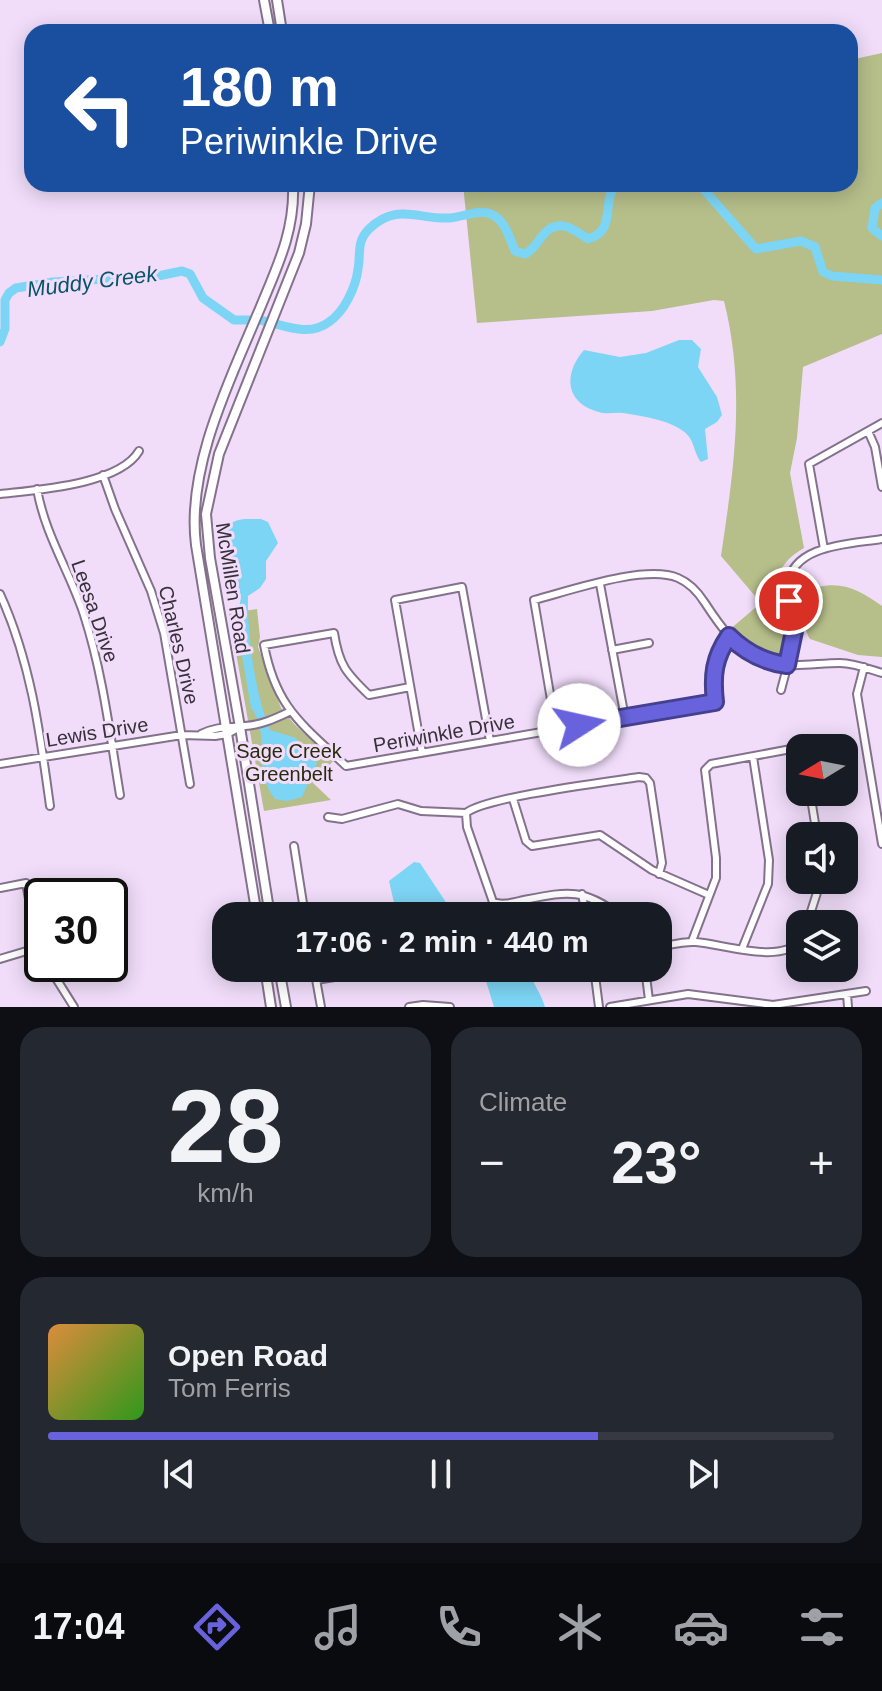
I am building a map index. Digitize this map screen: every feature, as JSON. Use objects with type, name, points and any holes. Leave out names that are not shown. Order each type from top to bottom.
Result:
[{"type":"main road","points":[[264,0],[268,24]]},
{"type":"main road","points":[[277,0],[281,24]]},
{"type":"main road","name":"McMillen Road","points":[[255,902],[196,545],[193,508],[203,462],[222,404],[286,246],[293,215],[293,192]]},
{"type":"main road","name":"McMillen Road","points":[[268,902],[206,528],[207,500],[219,454],[299,253],[309,192]]},
{"type":"main road","points":[[267,982],[271,1007]]},
{"type":"main road","points":[[282,982],[286,1007]]},
{"type":"street","points":[[824,549],[809,464],[882,423]]},
{"type":"street","points":[[868,431],[875,447],[882,487]]},
{"type":"street","points":[[0,494],[71,485],[129,463],[139,451]]},
{"type":"street","name":"Charles Drive","points":[[103,475],[156,605],[170,662],[190,784]]},
{"type":"street","name":"Leesa Drive","points":[[37,489],[41,512],[70,579],[95,652],[120,795]]},
{"type":"street","points":[[781,690],[794,631],[788,586],[791,573],[801,560],[824,549],[882,539]]},
{"type":"street","points":[[556,729],[534,600],[642,574],[679,578],[694,588],[729,636],[761,659],[801,666],[840,663],[882,673]]},
{"type":"street","points":[[600,584],[625,718]]},
{"type":"street","points":[[422,753],[395,600],[462,587],[490,741]]},
{"type":"street","points":[[0,594],[24,655],[50,806]]},
{"type":"street","points":[[289,712],[269,673],[264,645],[334,633],[338,659],[348,675],[369,695],[410,687]]},
{"type":"street","name":"Periwinkle Drive","points":[[289,712],[346,766],[625,718],[715,702],[714,665],[718,652],[729,636]]},
{"type":"street","points":[[612,650],[649,643]]},
{"type":"street","points":[[864,667],[857,694],[882,844]]},
{"type":"street","name":"Lewis Drive","points":[[0,764],[200,734],[213,728],[227,730],[270,721],[289,712]]},
{"type":"street","points":[[692,941],[716,878],[705,770],[711,764],[786,750]]},
{"type":"street","points":[[742,949],[768,884],[769,860],[753,757]]},
{"type":"street","points":[[328,817],[342,819],[398,804],[421,811],[466,813],[474,807],[513,799],[646,778],[650,783],[662,863],[659,874]]},
{"type":"street","points":[[513,799],[526,841],[532,846],[600,835],[659,874],[709,895]]},
{"type":"street","points":[[466,813],[467,827],[493,902],[499,904],[582,894],[602,902]]},
{"type":"street","points":[[294,846],[303,902]]},
{"type":"street","points":[[0,888],[24,883]]},
{"type":"street","points":[[582,894],[583,902]]},
{"type":"street","points":[[672,945],[692,941],[773,953],[786,950]]},
{"type":"street","points":[[0,959],[24,953]]},
{"type":"street","points":[[58,982],[74,1007]]},
{"type":"street","points":[[316,982],[321,1007]]},
{"type":"street","points":[[596,982],[599,1007]]},
{"type":"street","points":[[647,982],[649,1000]]},
{"type":"street","points":[[610,1007],[688,994],[773,1005],[866,991]]},
{"type":"street","points":[[847,994],[848,1007]]},
{"type":"street","points":[[409,1007],[450,1007]]},
{"type":"green space","points":[[882,53],[882,334],[803,367],[797,438],[790,473],[804,548],[783,566],[777,580],[773,608],[787,615],[788,636],[783,659],[743,644],[729,630],[761,603],[721,556],[736,428],[735,366],[724,301],[652,311],[477,323],[464,192],[858,192],[858,58]]},
{"type":"green space","points":[[803,576],[818,587],[836,585],[852,589],[882,606],[882,657],[858,655],[810,639],[802,607]]},
{"type":"green space","name":"Sage Creek Greenbelt","points":[[257,609],[258,647],[281,708],[334,760],[313,783],[331,800],[264,811],[229,613]]},
{"type":"water","points":[[679,340],[692,340],[701,349],[698,367],[717,397],[722,415],[705,429],[708,459],[701,462],[690,438],[677,427],[646,417],[602,413],[588,408],[579,402],[571,387],[573,369],[584,350],[620,357],[646,353]]},
{"type":"water","points":[[245,519],[268,522],[278,543],[266,561],[266,579],[260,588],[248,596],[253,664],[260,699],[270,730],[296,738],[317,763],[302,797],[287,801],[275,799],[264,775],[260,729],[251,708],[236,620],[241,598],[229,583],[226,533],[233,522]]},
{"type":"water","points":[[414,862],[420,863],[446,902],[394,902],[389,881]]},
{"type":"water","points":[[486,982],[534,982],[545,1007],[494,1007]]},
{"type":"waterway","name":"Muddy Creek","points":[[259,320],[304,329],[321,327],[329,322],[340,312],[352,291],[365,234],[389,216],[408,214],[450,218],[488,213],[501,221],[515,251],[525,254],[554,227],[566,226],[588,239],[597,235],[606,223],[612,192]]},
{"type":"waterway","name":"Muddy Creek","points":[[706,192],[756,249],[801,241],[815,247],[823,272],[832,276],[882,280]]},
{"type":"waterway","name":"Muddy Creek","points":[[882,203],[875,208],[872,228],[882,236]]},
{"type":"waterway","name":"Muddy Creek","points":[[0,342],[5,329],[5,300],[9,293],[16,288],[53,282],[158,276],[182,271],[190,274],[203,298],[234,320],[252,320]]},
{"type":"route","points":[[579,725],[715,702],[714,665],[718,652],[729,636],[761,659],[787,665],[794,631],[789,601]]}]
